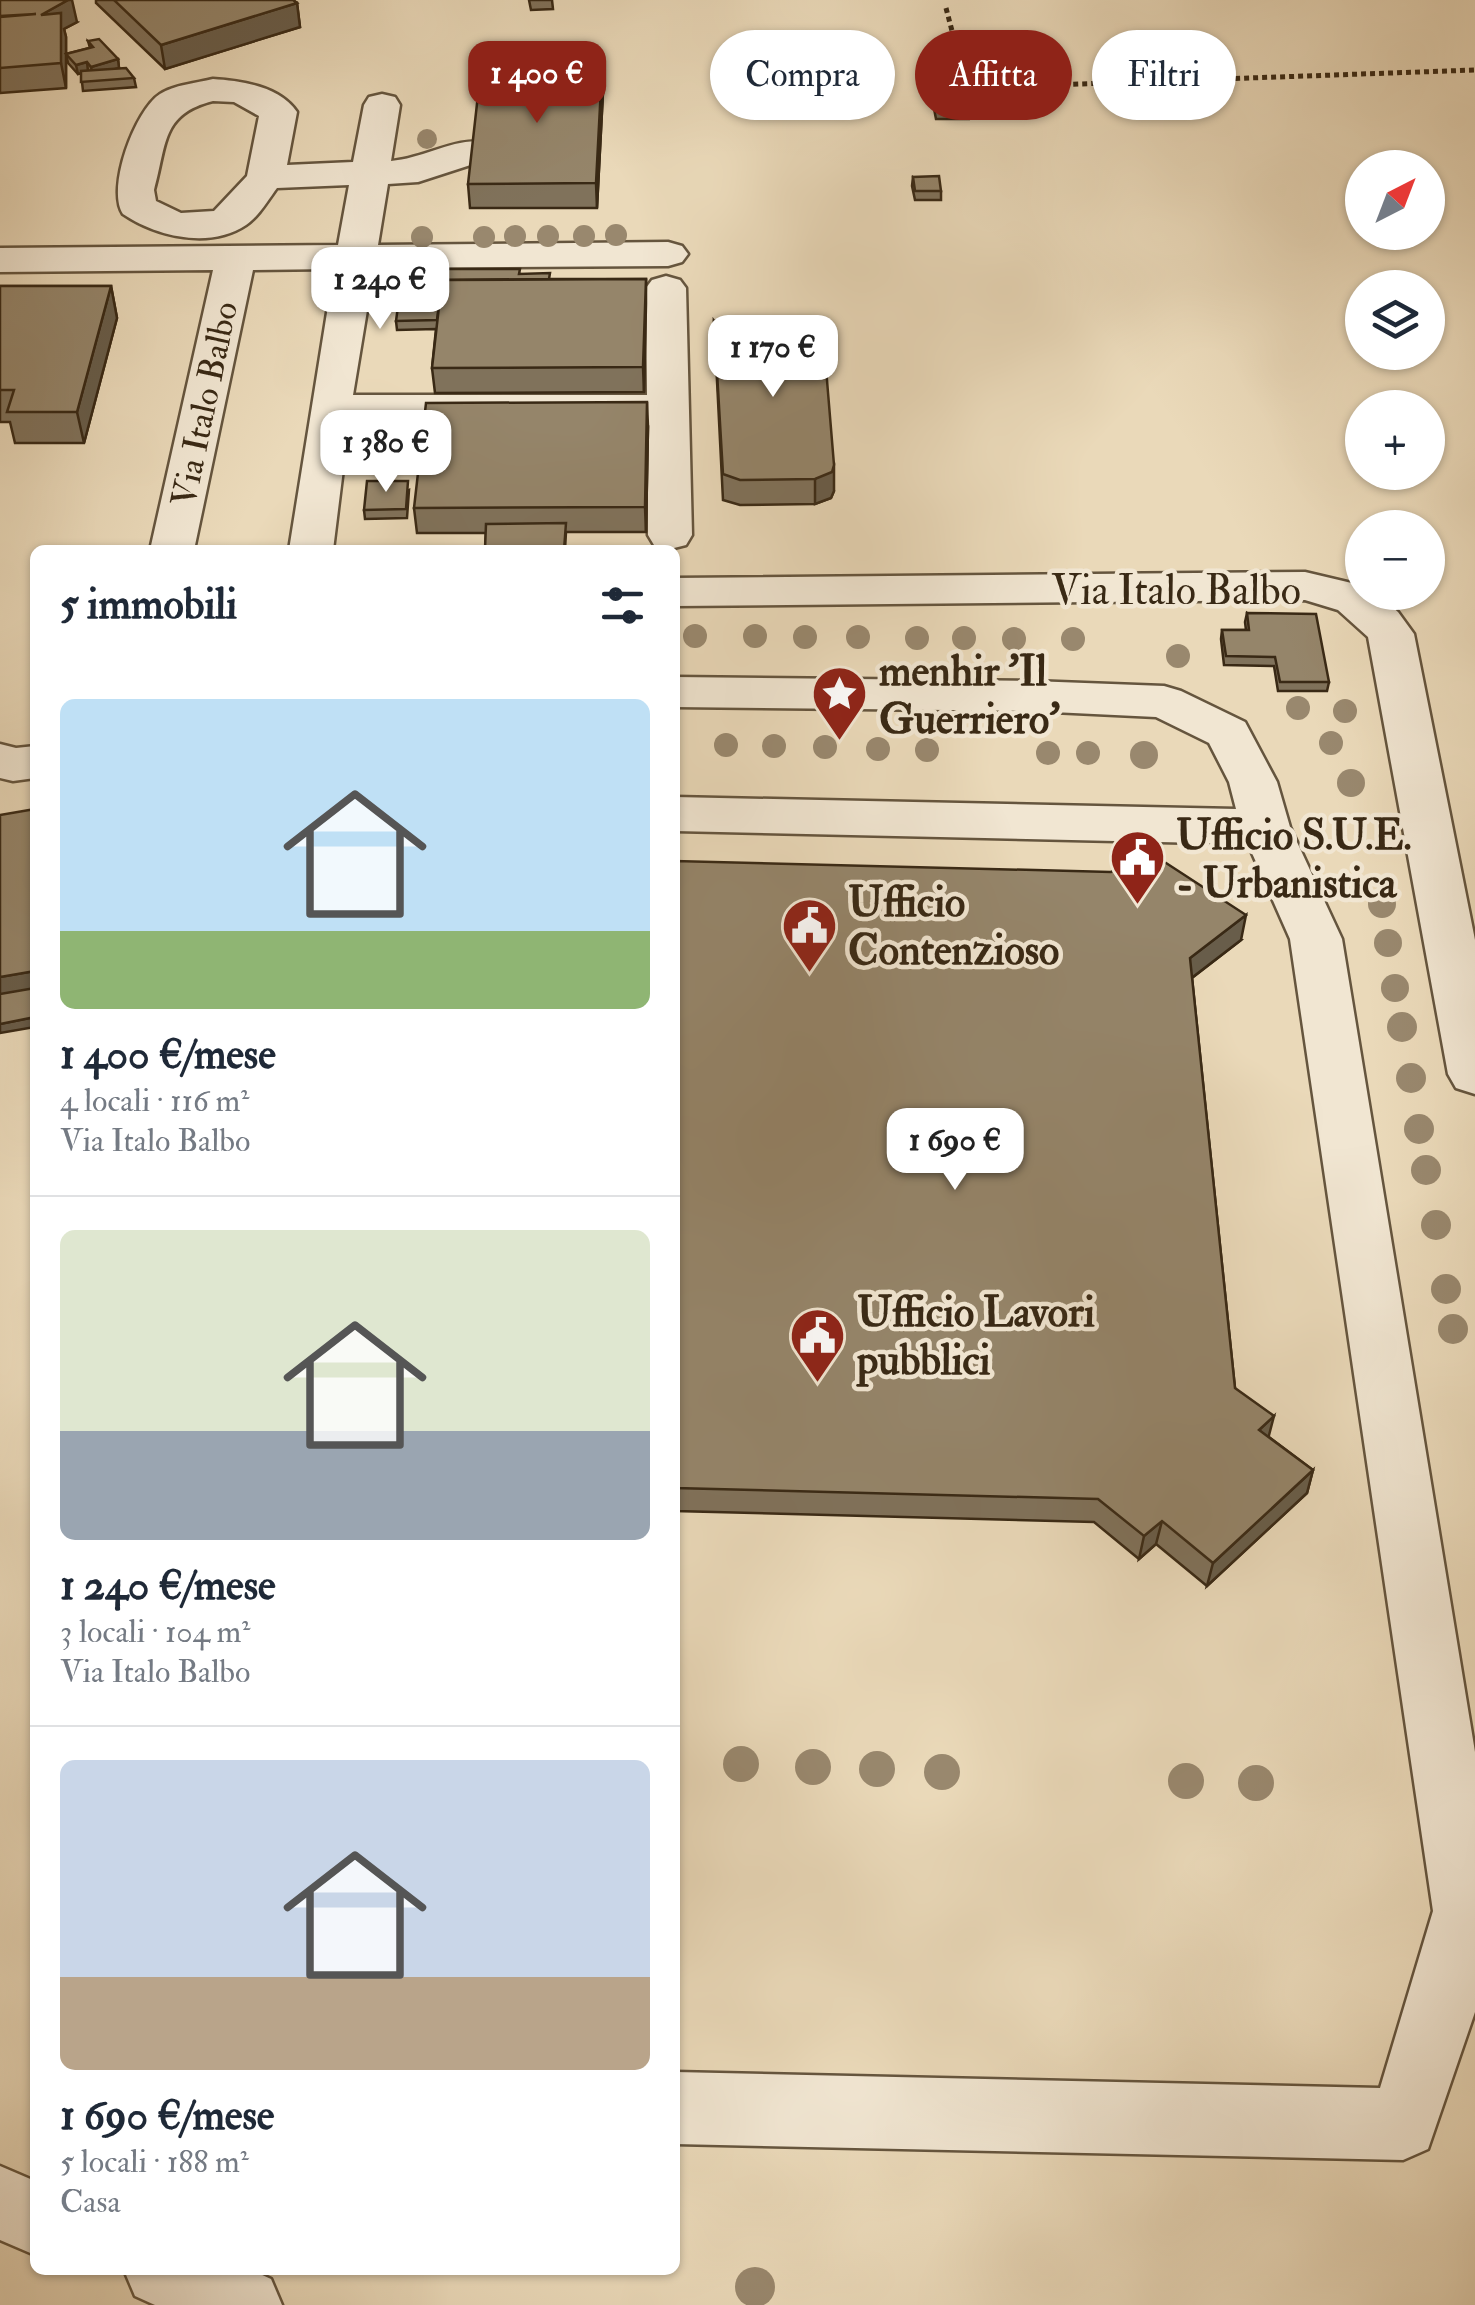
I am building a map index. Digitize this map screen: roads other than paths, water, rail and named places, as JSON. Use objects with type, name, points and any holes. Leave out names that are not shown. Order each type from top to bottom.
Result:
[{"type":"street","points":[[312,545],[330,408],[382,105]]},
{"type":"street","points":[[266,177],[418,171],[476,151]]},
{"type":"street","name":"Via Italo Balbo","points":[[0,260],[357,258],[667,271],[668,408]]},
{"type":"street","name":"Via Italo Balbo","points":[[173,545],[235,259]]},
{"type":"street","points":[[330,408],[668,408],[670,535]]},
{"type":"street","name":"Via Italo Balbo","points":[[680,592],[1305,586],[1348,594],[1374,611],[1392,634],[1475,1074]]},
{"type":"street","points":[[680,692],[1032,696],[1164,702],[1228,732],[1253,782],[1265,827],[1316,940],[1471,1911],[1454,2038],[1403,2124],[680,2108]]},
{"type":"street","points":[[680,814],[1265,827]]},
{"type":"street","points":[[0,2203],[30,2216]]},
{"type":"street","points":[[173,2275],[245,2305]]},
{"type":"place","name":"menhir 'Il Guerriero'","points":[[840,743]]},
{"type":"place","name":"Ufficio S.U.E. - Urbanistica","points":[[1137,907]]},
{"type":"place","name":"Ufficio Contenzioso","points":[[809,974]]},
{"type":"place","name":"Ufficio Lavori pubblici","points":[[818,1384]]}]
